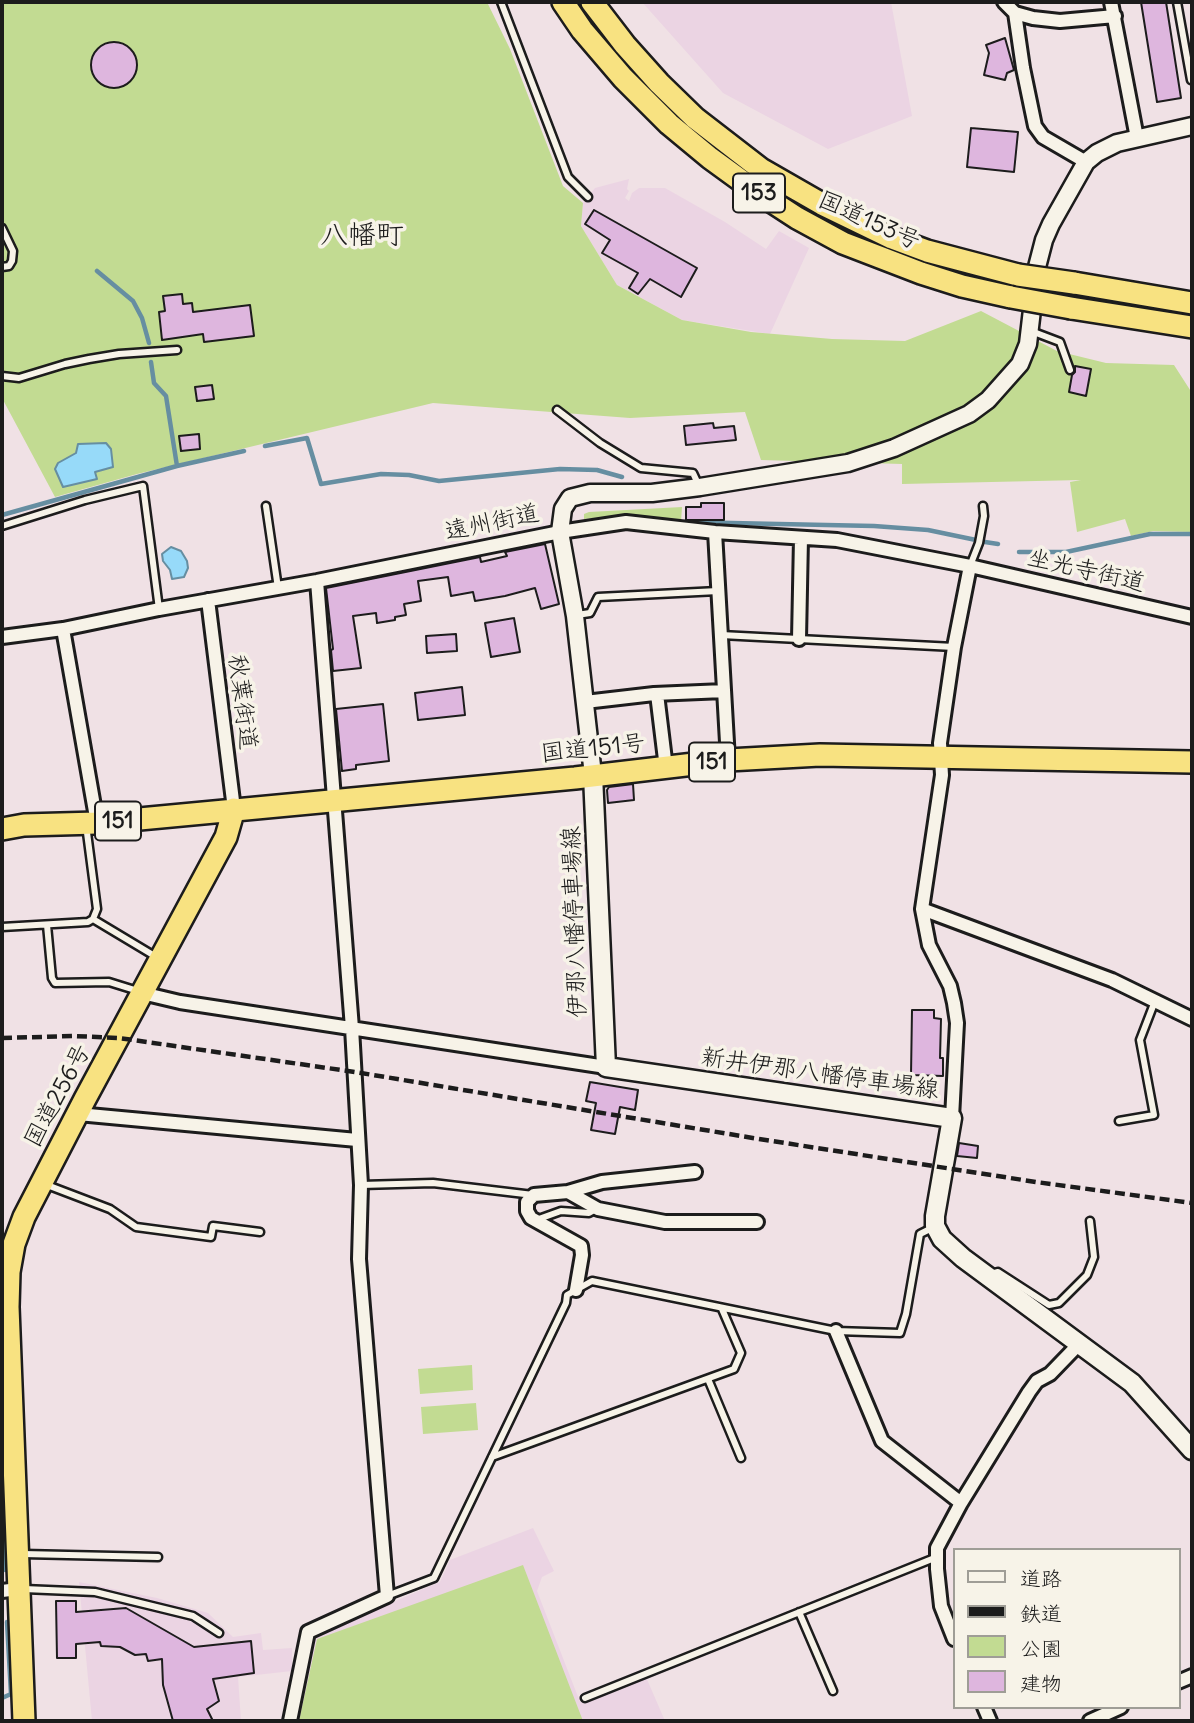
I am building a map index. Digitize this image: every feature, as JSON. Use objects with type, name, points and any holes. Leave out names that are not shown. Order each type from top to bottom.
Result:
[{"type":"highway","name":"国道153号","points":[[564,2],[582,30],[623,78],[669,124],[754,190],[843,243],[962,286],[1011,297],[1192,327]]},
{"type":"highway","name":"国道153号","points":[[592,2],[625,45],[686,109],[727,144],[770,174],[822,204],[892,238],[927,251],[1018,275],[1192,303]]},
{"type":"highway","name":"国道151号","points":[[2,829],[334,800],[728,760],[820,755],[1192,762]]},
{"type":"highway","name":"国道256号","points":[[24,1721],[10,1590],[17,1554],[8,1489],[8,1307],[9,1272],[14,1244],[41,1183],[226,837],[234,809]]},
{"type":"main road","name":"伊那八幡停車場線","points":[[593,775],[606,1067]]},
{"type":"main road","name":"新井伊那八幡停車場線","points":[[606,1067],[952,1118],[935,1226]]},
{"type":"main road","points":[[935,1226],[942,1239],[986,1275],[1132,1383],[1192,1450]]},
{"type":"street","points":[[1004,2],[1015,13],[1033,18],[1060,21],[1115,16]]},
{"type":"street","points":[[1111,2],[1136,130]]},
{"type":"street","points":[[1015,13],[1035,126],[1043,137],[1086,162]]},
{"type":"street","points":[[593,775],[575,616],[560,532],[563,509],[570,498],[580,494],[652,493],[700,487],[848,463],[894,448],[959,419],[988,400],[1020,364],[1030,331],[1037,267],[1044,240],[1086,162],[1136,130],[1192,126]]},
{"type":"street","name":"遠州街道","points":[[2,637],[63,629],[159,609],[317,582],[560,532],[626,522],[715,532],[837,540],[970,566]]},
{"type":"street","points":[[715,532],[728,760]]},
{"type":"street","points":[[799,639],[801,538]]},
{"type":"street","points":[[952,1118],[957,1023],[950,986],[929,944],[922,909],[942,775],[940,757],[954,647],[970,566]]},
{"type":"street","name":"坐光寺街道","points":[[970,566],[1192,617]]},
{"type":"street","points":[[290,1721],[308,1632],[387,1596],[359,1259],[361,1185],[352,1028],[317,582]]},
{"type":"street","name":"秋葉街道","points":[[208,600],[234,809]]},
{"type":"street","points":[[63,629],[91,823]]},
{"type":"street","points":[[585,702],[657,694],[724,691]]},
{"type":"street","points":[[657,694],[666,768]]},
{"type":"street","points":[[922,909],[1112,980],[1192,1019]]},
{"type":"street","points":[[142,993],[180,1002],[606,1067]]},
{"type":"street","points":[[78,1114],[357,1140]]},
{"type":"street","points":[[576,1290],[581,1246],[534,1221],[527,1211],[527,1202],[534,1195],[568,1192],[602,1182],[695,1172]]},
{"type":"street","points":[[568,1192],[597,1209],[665,1222],[757,1222]]},
{"type":"street","points":[[836,1331],[881,1441],[961,1503]]},
{"type":"street","points":[[953,1636],[941,1606],[937,1548],[961,1503],[1029,1392],[1037,1381],[1050,1374],[1079,1345]]},
{"type":"street","points":[[1094,1715],[1114,1709]]},
{"type":"lane","points":[[501,2],[568,177],[588,197]]},
{"type":"lane","points":[[1177,2],[1191,80]]},
{"type":"lane","points":[[2,229],[13,251],[9,266],[2,267]]},
{"type":"lane","points":[[1030,331],[1060,342],[1070,370]]},
{"type":"lane","points":[[2,376],[19,379],[89,359],[177,350]]},
{"type":"lane","points":[[557,410],[600,443],[635,465],[658,471],[693,473],[700,487]]},
{"type":"lane","points":[[2,526],[85,500],[143,486],[159,609]]},
{"type":"lane","points":[[265,506],[278,588]]},
{"type":"lane","points":[[970,566],[979,544],[983,506]]},
{"type":"lane","points":[[575,616],[590,613],[598,597],[718,591]]},
{"type":"lane","points":[[721,635],[954,647]]},
{"type":"lane","points":[[2,927],[88,922],[93,919],[97,909],[91,823]]},
{"type":"lane","points":[[93,919],[161,960]]},
{"type":"lane","points":[[47,925],[52,978],[55,983],[109,982],[142,993]]},
{"type":"lane","points":[[1119,1121],[1154,1115],[1140,1040],[1155,1001]]},
{"type":"lane","points":[[41,1183],[110,1209],[136,1227],[211,1237],[213,1226],[260,1232]]},
{"type":"lane","points":[[361,1185],[433,1184],[534,1195]]},
{"type":"lane","points":[[534,1221],[561,1211],[589,1213],[597,1209]]},
{"type":"lane","points":[[986,1275],[998,1272],[1049,1305],[1059,1303],[1087,1275],[1094,1257],[1090,1221]]},
{"type":"lane","points":[[387,1596],[434,1578],[566,1303],[567,1295],[592,1281],[836,1331],[900,1333],[906,1314],[920,1234],[935,1226]]},
{"type":"lane","points":[[491,1457],[734,1369],[741,1353],[722,1309]]},
{"type":"lane","points":[[708,1379],[741,1458]]},
{"type":"lane","points":[[17,1554],[158,1557]]},
{"type":"lane","points":[[585,1698],[937,1557]]},
{"type":"lane","points":[[10,1590],[95,1592],[193,1616],[219,1633]]},
{"type":"lane","points":[[799,1612],[833,1690]]},
{"type":"shaded area","points":[[642,2],[891,2],[912,116],[828,149],[723,93]]},
{"type":"shaded area","points":[[629,179],[629,191],[625,198],[629,201],[632,193],[639,188],[665,188],[766,249],[779,231],[809,248],[770,334],[682,320],[617,285],[581,226],[583,203],[595,188]]},
{"type":"shaded area","points":[[533,1528],[554,1571],[542,1577],[537,1591],[580,1702],[646,1677],[665,1721],[295,1721],[313,1636],[440,1582],[450,1560]]},
{"type":"shaded area","points":[[79,1582],[157,1598],[208,1613],[233,1637],[261,1633],[263,1650],[292,1648],[292,1671],[238,1677],[241,1721],[92,1721]]},
{"type":"green space","points":[[2,2],[487,2],[510,49],[563,186],[583,203],[581,226],[617,285],[682,320],[751,332],[832,339],[905,341],[981,311],[1057,351],[1106,363],[1174,365],[1192,393],[1192,532],[1153,531],[1131,536],[1125,519],[1077,532],[1070,482],[1081,480],[902,484],[902,464],[761,460],[745,412],[630,418],[433,403],[137,474],[55,497],[2,398]]},
{"type":"green space","points":[[682,507],[681,522],[628,515],[584,519],[584,514],[589,512]]},
{"type":"green space","points":[[472,1365],[473,1390],[420,1394],[418,1369]]},
{"type":"green space","points":[[476,1403],[478,1430],[423,1434],[421,1407]]},
{"type":"green space","points":[[523,1565],[583,1721],[299,1721],[317,1639]]},
{"type":"water","points":[[106,443],[111,449],[113,467],[95,472],[97,479],[63,487],[55,469],[58,463],[76,453],[78,444]]},
{"type":"water","points":[[171,547],[181,551],[187,561],[188,568],[184,577],[172,579],[170,570],[163,561],[162,554]]},
{"type":"building","points":[[1141,2],[1166,2],[1181,98],[1157,102]]},
{"type":"building","points":[[1005,38],[1014,70],[1007,73],[1005,80],[984,75],[989,53],[986,45]]},
{"type":"building","points":[[114,42],[130,49],[137,65],[130,81],[114,88],[98,81],[91,65],[98,49]]},
{"type":"building","points":[[971,128],[1018,132],[1014,172],[967,167]]},
{"type":"building","points":[[594,210],[697,268],[681,297],[650,279],[638,294],[629,288],[638,273],[602,253],[610,240],[585,224]]},
{"type":"building","points":[[182,294],[183,304],[192,303],[193,312],[250,305],[254,336],[204,342],[203,334],[162,340],[159,312],[165,311],[163,296]]},
{"type":"building","points":[[1075,366],[1091,369],[1086,396],[1069,392]]},
{"type":"building","points":[[212,385],[214,399],[197,401],[195,387]]},
{"type":"building","points":[[713,423],[714,428],[734,426],[736,440],[686,445],[684,426]]},
{"type":"building","points":[[199,434],[200,449],[181,451],[179,436]]},
{"type":"building","points":[[701,503],[724,503],[724,520],[686,520],[686,507],[701,507]]},
{"type":"building","points":[[545,544],[559,604],[541,609],[535,588],[475,601],[473,592],[451,596],[448,577],[418,581],[421,601],[404,604],[406,615],[377,623],[376,613],[353,616],[361,668],[333,671],[326,588],[480,557],[481,562],[507,556],[505,552]]},
{"type":"building","points":[[514,618],[520,652],[491,657],[485,623]]},
{"type":"building","points":[[456,634],[457,651],[427,653],[426,636]]},
{"type":"building","points":[[462,687],[465,715],[418,720],[415,693]]},
{"type":"building","points":[[383,704],[389,761],[356,765],[356,769],[342,771],[336,709]]},
{"type":"building","points":[[633,784],[634,800],[608,803],[609,787]]},
{"type":"building","points":[[912,1010],[934,1010],[934,1018],[941,1019],[940,1058],[943,1058],[943,1076],[911,1075]]},
{"type":"building","points":[[590,1082],[638,1090],[635,1110],[620,1107],[615,1134],[591,1130],[596,1103],[586,1101]]},
{"type":"building","points":[[959,1143],[978,1146],[977,1158],[957,1156]]},
{"type":"building","points":[[56,1601],[76,1601],[76,1612],[126,1608],[194,1647],[251,1641],[254,1673],[213,1679],[219,1701],[207,1709],[213,1721],[173,1721],[163,1685],[162,1659],[148,1661],[146,1654],[135,1655],[120,1647],[101,1646],[100,1642],[76,1644],[76,1658],[57,1658]]},
{"type":"waterway","points":[[97,271],[133,301],[142,318],[149,343]]},
{"type":"waterway","points":[[151,362],[154,383],[166,396],[177,466]]},
{"type":"waterway","points":[[265,446],[307,438],[321,484],[381,474],[409,475],[439,481],[560,469],[597,470],[622,477]]},
{"type":"waterway","points":[[2,515],[177,466],[244,451]]},
{"type":"waterway","points":[[684,522],[874,526],[928,530],[976,540]]},
{"type":"waterway","points":[[1019,552],[1066,552],[1150,534],[1192,534]]},
{"type":"waterway","points":[[985,542],[998,544]]},
{"type":"waterway","points":[[2,1497],[5,1570]]},
{"type":"waterway","points":[[2,1698],[11,1694],[7,1622]]},
{"type":"railway","points":[[2,1038],[119,1038],[355,1072],[1036,1182],[1192,1203]]},
{"type":"district","name":"八幡町","points":[[362,236]]}]
